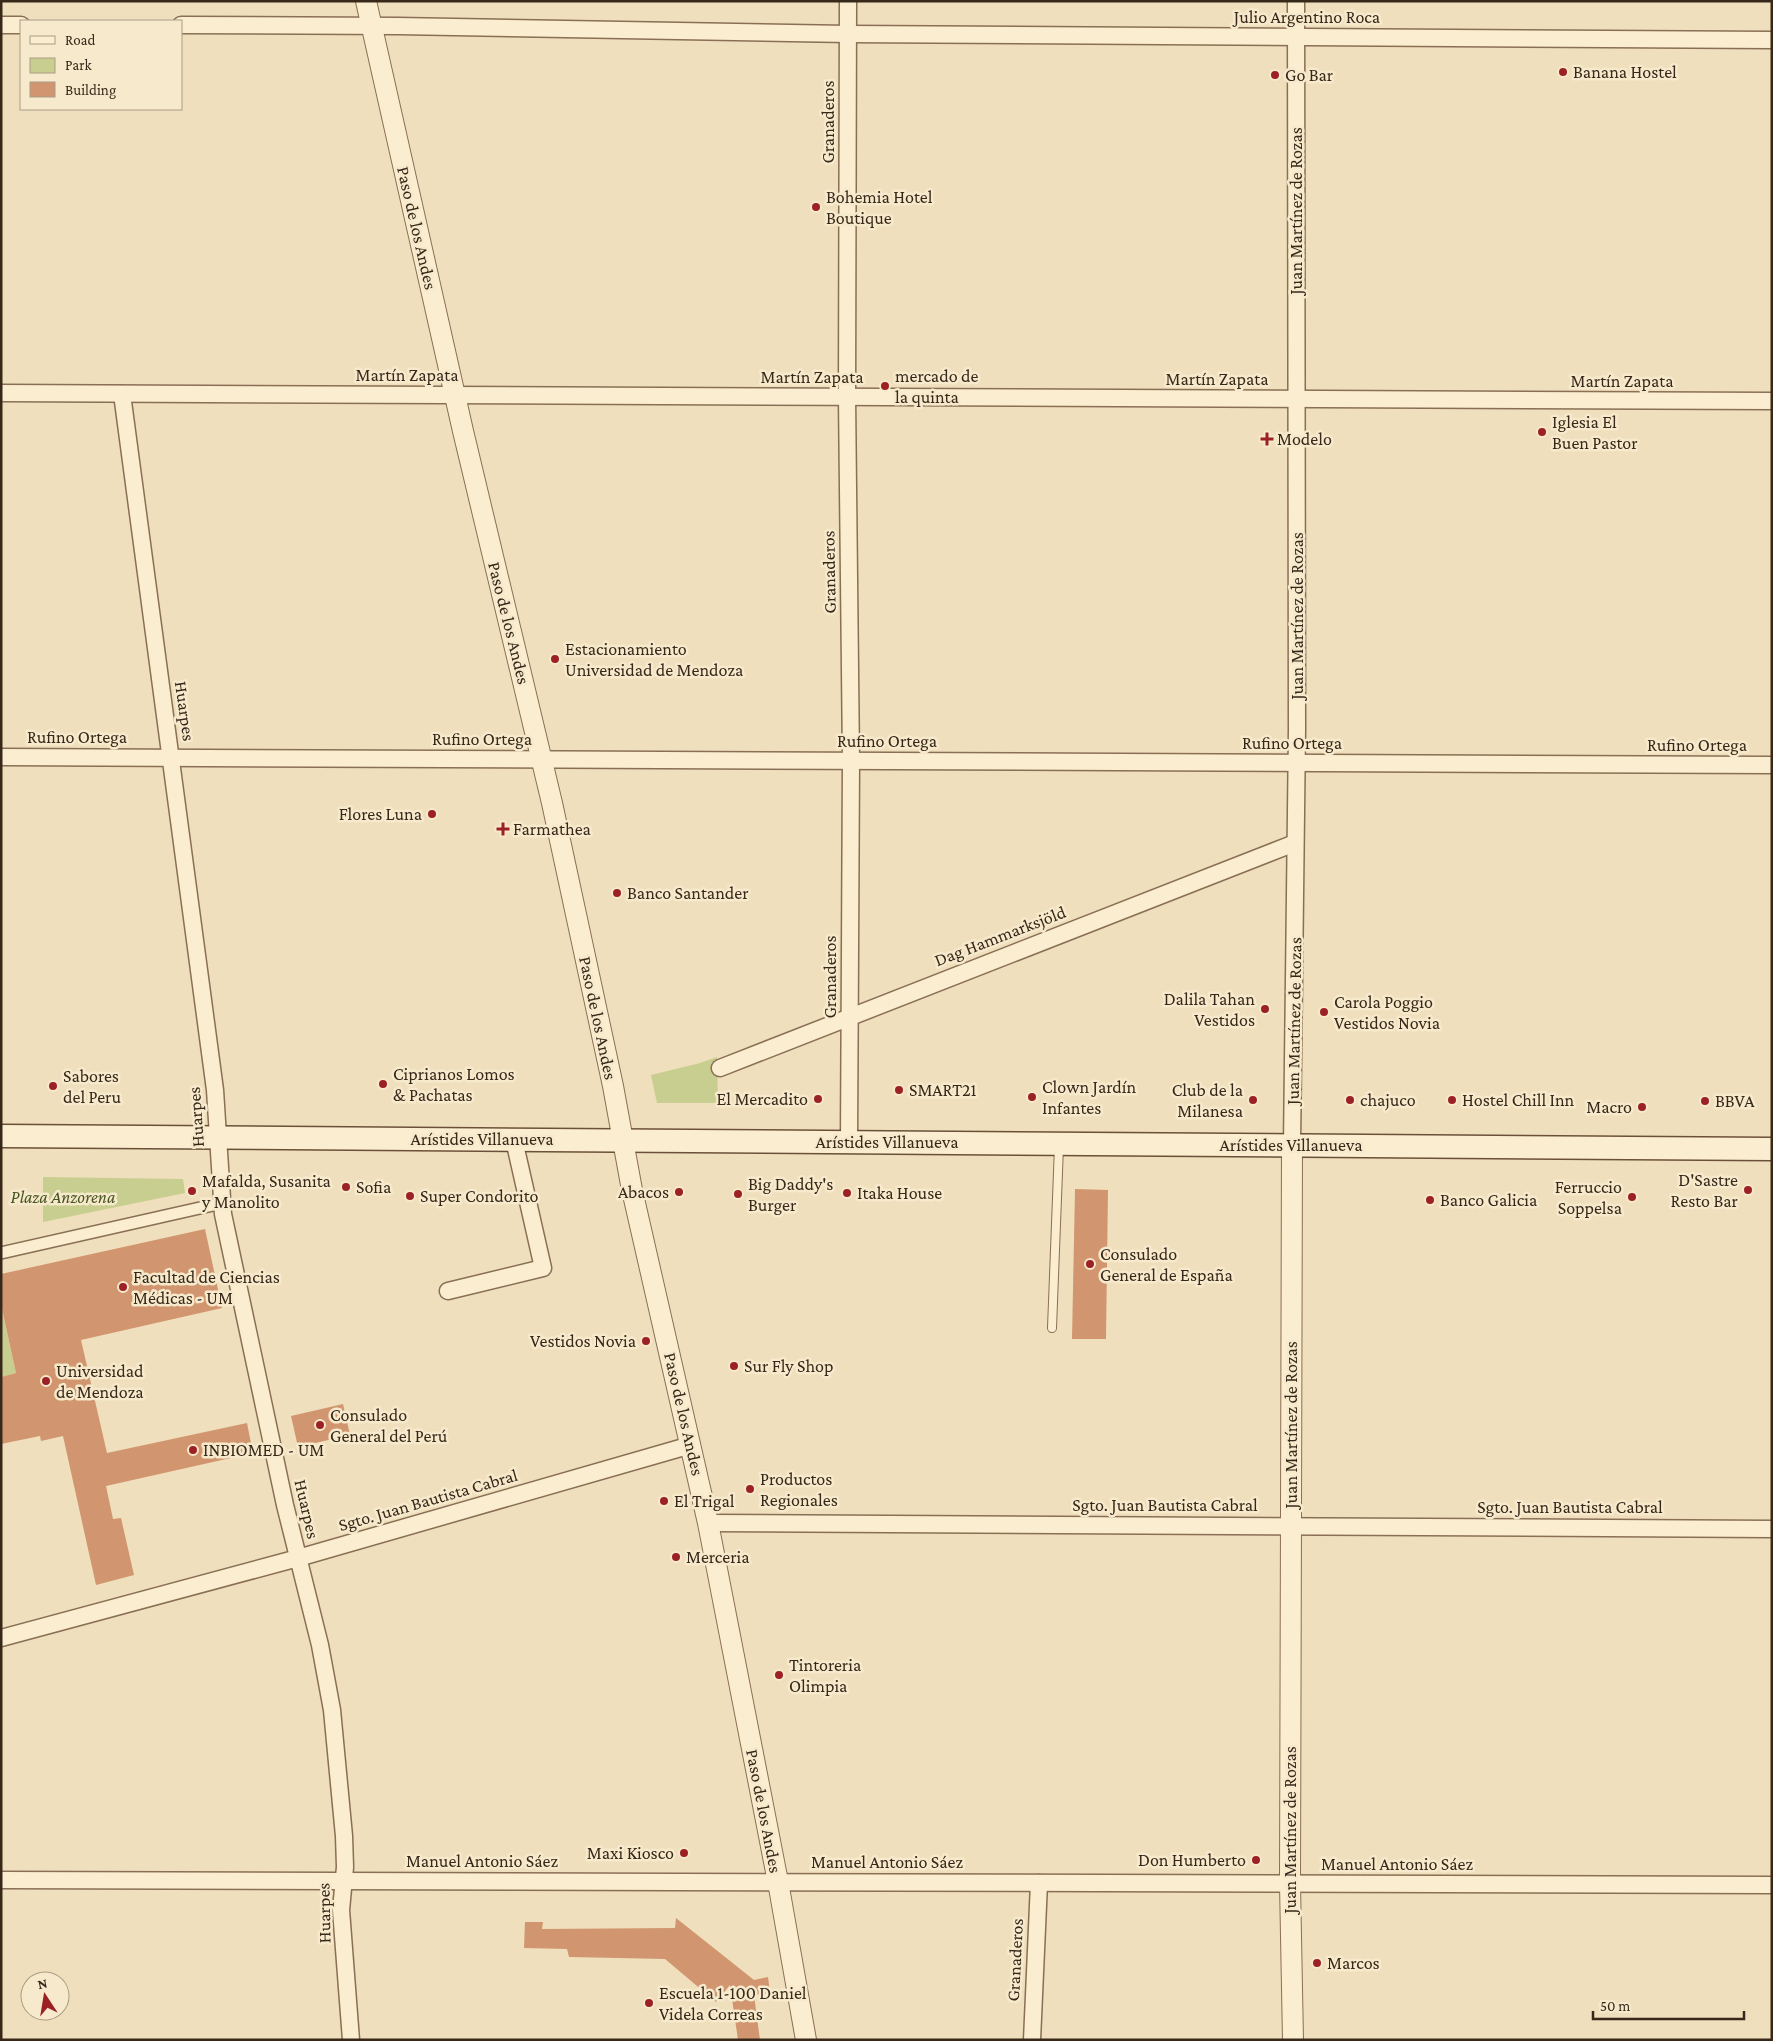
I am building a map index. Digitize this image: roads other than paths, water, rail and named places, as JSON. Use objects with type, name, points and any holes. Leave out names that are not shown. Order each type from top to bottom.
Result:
[{"type":"main road","name":"Arístides Villanueva","points":[[1,1136],[1772,1149]]},
{"type":"street","name":"Paso de los Andes","points":[[366,1],[454,395],[541,759],[613,1086],[632,1190],[708,1523],[778,1882],[806,2040]]},
{"type":"street","name":"Granaderos","points":[[848,1],[847,397],[851,760],[849,1142]]},
{"type":"street","name":"Juan Martínez de Rozas","points":[[1293,2040],[1290,1884],[1292,1145],[1296,843],[1296,1]]},
{"type":"street","points":[[1,25],[20,25]]},
{"type":"street","name":"Julio Argentino Roca","points":[[182,25],[371,26],[848,34],[1772,40]]},
{"type":"street","name":"Martín Zapata","points":[[1,393],[1772,401]]},
{"type":"street","name":"Huarpes","points":[[122,394],[215,1090],[222,1203],[273,1447],[320,1644],[332,1710],[344,1836],[341,1910],[351,2040]]},
{"type":"street","name":"Rufino Ortega","points":[[1,757],[1772,765]]},
{"type":"street","name":"Dag Hammarksjöld","points":[[720,1068],[1296,843]]},
{"type":"street","points":[[448,1291],[543,1268],[514,1140]]},
{"type":"street","points":[[1,1253],[222,1203]]},
{"type":"street","name":"Sgto. Juan Bautista Cabral","points":[[1,1638],[298,1558],[691,1445]]},
{"type":"street","name":"Sgto. Juan Bautista Cabral","points":[[708,1523],[1772,1529]]},
{"type":"street","name":"Manuel Antonio Sáez","points":[[1,1880],[1772,1885]]},
{"type":"street","name":"Granaderos","points":[[1032,2040],[1039,1883]]},
{"type":"lane","points":[[1052,1328],[1059,1144]]},
{"type":"place","name":"Banana Hostel","points":[[1563,72]]},
{"type":"place","name":"Go Bar","points":[[1275,75]]},
{"type":"place","name":"Bohemia Hotel Boutique","points":[[816,207]]},
{"type":"place","name":"mercado de la quinta","points":[[885,386]]},
{"type":"place","name":"Iglesia El Buen Pastor","points":[[1542,432]]},
{"type":"place","name":"Modelo","points":[[1267,439]]},
{"type":"place","name":"Estacionamiento Universidad de Mendoza","points":[[555,659]]},
{"type":"place","name":"Flores Luna","points":[[432,814]]},
{"type":"place","name":"Farmathea","points":[[503,829]]},
{"type":"place","name":"Banco Santander","points":[[617,893]]},
{"type":"place","name":"Dalila Tahan Vestidos","points":[[1265,1009]]},
{"type":"place","name":"Carola Poggio Vestidos Novia","points":[[1324,1012]]},
{"type":"place","name":"Ciprianos Lomos & Pachatas","points":[[383,1084]]},
{"type":"place","name":"Sabores del Peru","points":[[53,1086]]},
{"type":"place","name":"SMART21","points":[[899,1090]]},
{"type":"place","name":"Clown Jardín Infantes","points":[[1032,1097]]},
{"type":"place","name":"El Mercadito","points":[[818,1099]]},
{"type":"place","name":"Club de la Milanesa","points":[[1253,1100]]},
{"type":"place","name":"chajuco","points":[[1350,1100]]},
{"type":"place","name":"Hostel Chill Inn","points":[[1452,1100]]},
{"type":"place","name":"BBVA","points":[[1705,1101]]},
{"type":"place","name":"Macro","points":[[1642,1107]]},
{"type":"place","name":"Sofia","points":[[346,1187]]},
{"type":"place","name":"D'Sastre Resto Bar","points":[[1748,1190]]},
{"type":"place","name":"Mafalda, Susanita y Manolito","points":[[192,1191]]},
{"type":"place","name":"Abacos","points":[[679,1192]]},
{"type":"place","name":"Itaka House","points":[[847,1193]]},
{"type":"place","name":"Big Daddy's Burger","points":[[738,1194]]},
{"type":"place","name":"Super Condorito","points":[[410,1196]]},
{"type":"place","name":"Ferruccio Soppelsa","points":[[1632,1197]]},
{"type":"place","name":"Banco Galicia","points":[[1430,1200]]},
{"type":"place","name":"Consulado General de España","points":[[1090,1264]]},
{"type":"place","name":"Facultad de Ciencias Médicas - UM","points":[[123,1287]]},
{"type":"place","name":"Vestidos Novia","points":[[646,1341]]},
{"type":"place","name":"Sur Fly Shop","points":[[734,1366]]},
{"type":"place","name":"Universidad de Mendoza","points":[[46,1381]]},
{"type":"place","name":"Consulado General del Perú","points":[[320,1425]]},
{"type":"place","name":"INBIOMED - UM","points":[[193,1450]]},
{"type":"place","name":"Productos Regionales","points":[[750,1489]]},
{"type":"place","name":"El Trigal","points":[[664,1501]]},
{"type":"place","name":"Merceria","points":[[676,1557]]},
{"type":"place","name":"Tintoreria Olimpia","points":[[779,1675]]},
{"type":"place","name":"Maxi Kiosco","points":[[684,1853]]},
{"type":"place","name":"Don Humberto","points":[[1256,1860]]},
{"type":"place","name":"Marcos","points":[[1317,1963]]},
{"type":"place","name":"Escuela 1-100 Daniel Videla Correas","points":[[649,2003]]},
{"type":"park label","name":"Plaza Anzorena","points":[[63,1197]]}]
